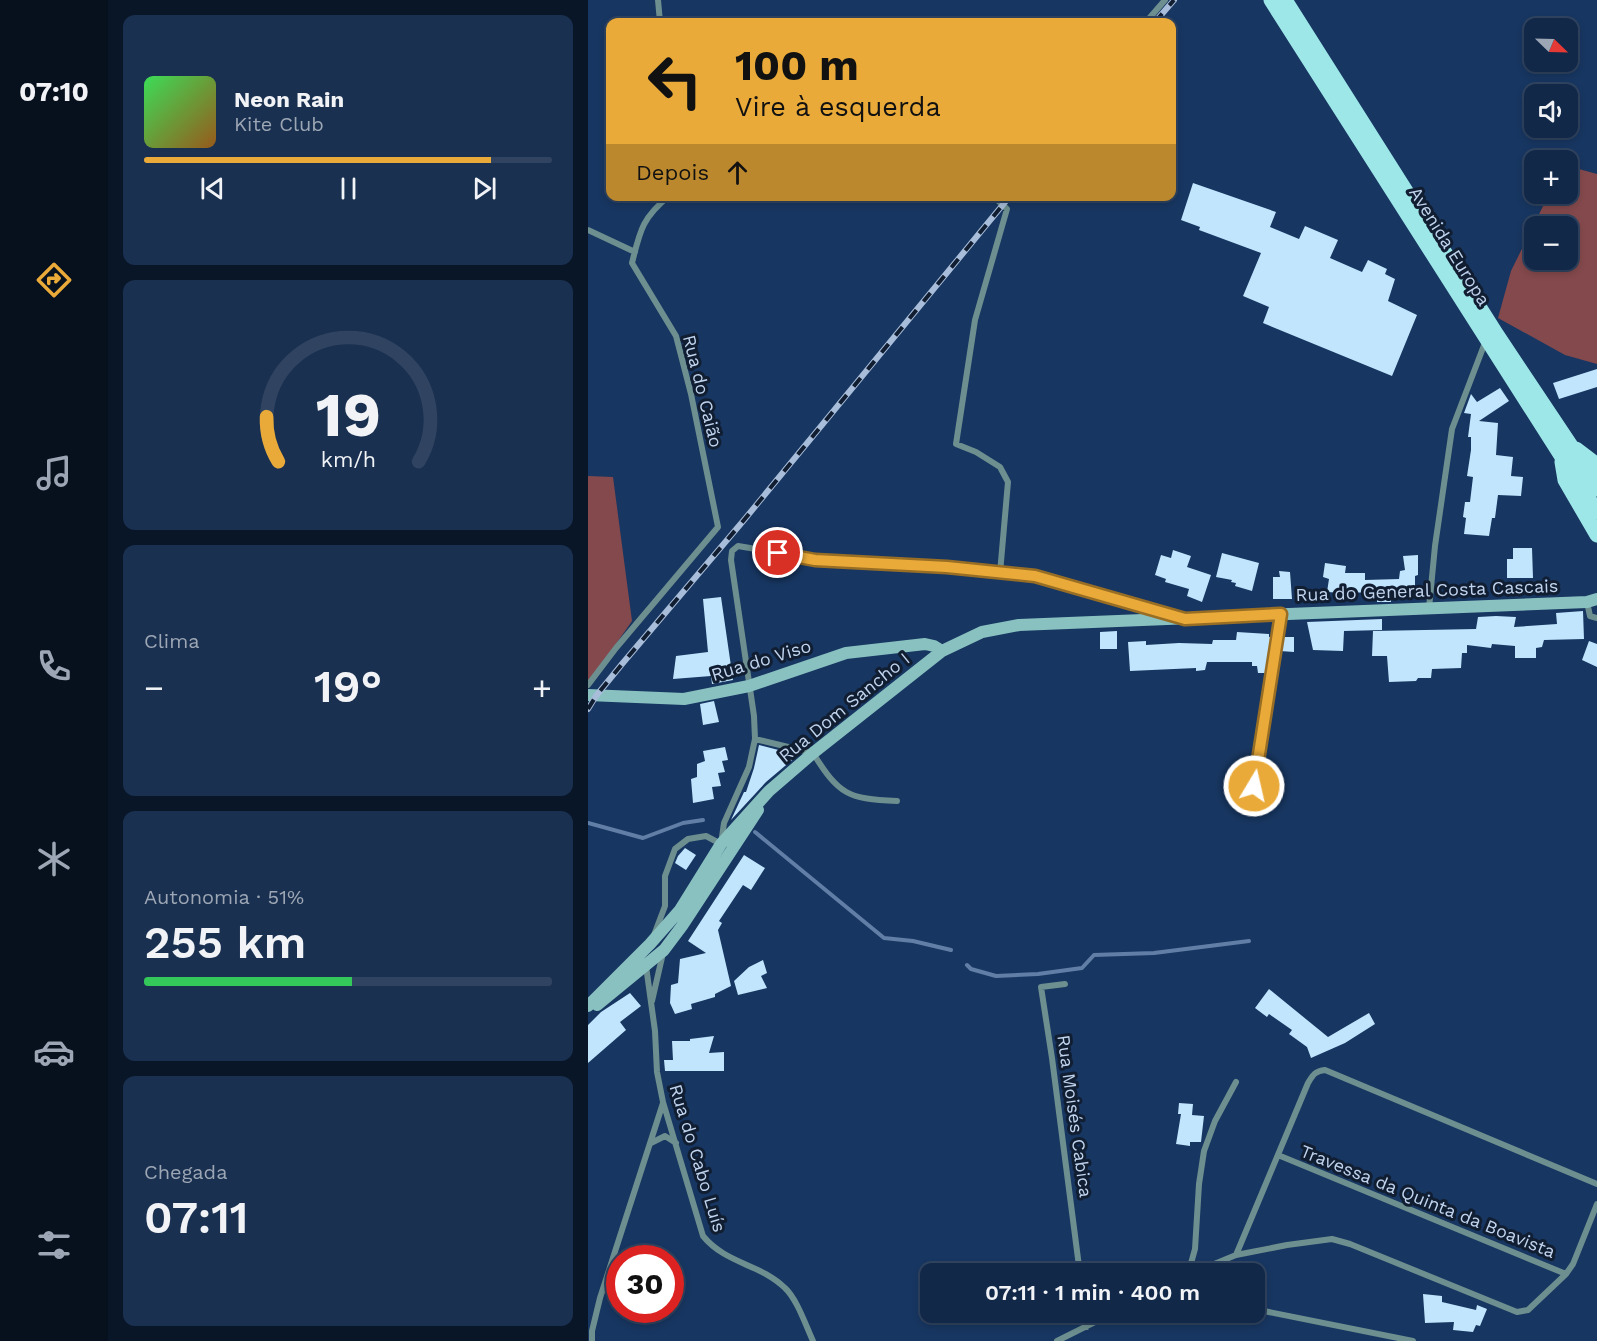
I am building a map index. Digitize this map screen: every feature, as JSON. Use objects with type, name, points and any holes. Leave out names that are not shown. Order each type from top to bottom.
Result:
[{"type":"main road","name":"Avenida Europa","points":[[1271,0],[1597,512]]},
{"type":"main road","name":"Avenida Europa","points":[[1286,0],[1508,353],[1597,489]]},
{"type":"main road","points":[[1571,446],[1593,462],[1597,469]]},
{"type":"main road","points":[[1562,459],[1565,480],[1597,535]]},
{"type":"main road","name":"Rua do General Costa Cascais","points":[[942,651],[982,632],[1019,625],[1594,601]]},
{"type":"main road","name":"Rua do Viso","points":[[588,696],[684,699],[749,686],[857,651],[925,644],[942,651]]},
{"type":"main road","name":"Rua Dom Sancho I","points":[[588,1011],[602,1002],[680,910],[722,844],[769,791],[813,753],[942,651]]},
{"type":"main road","name":"Rua Dom Sancho I","points":[[588,1006],[629,971],[646,966],[664,950],[694,909],[769,791]]},
{"type":"street","points":[[658,0],[660,18]]},
{"type":"street","points":[[1149,18],[1165,0]]},
{"type":"street","points":[[588,230],[635,252],[640,229],[654,209],[663,201]]},
{"type":"street","points":[[998,201],[1007,209],[975,320],[956,444],[976,452],[1000,467],[1008,482],[1000,573]]},
{"type":"street","name":"Rua do Caião","points":[[588,685],[616,648],[718,527],[691,394],[676,336],[632,263],[635,252]]},
{"type":"street","points":[[1429,608],[1435,546],[1452,429],[1486,339]]},
{"type":"street","points":[[650,944],[665,906],[665,876],[675,849],[688,839],[706,836],[722,844],[724,824],[748,767],[755,739],[754,716],[731,560],[732,550],[738,546],[815,560],[947,567],[1035,576],[1185,619]]},
{"type":"street","points":[[1594,601],[1590,616],[1597,618]]},
{"type":"street","points":[[1254,786],[1281,614]]},
{"type":"street","points":[[755,739],[813,753],[835,785],[847,793],[872,800],[897,801]]},
{"type":"street","name":"Rua Dom Sancho I","points":[[646,966],[656,945],[680,910]]},
{"type":"street","name":"Rua do Cabo Luís","points":[[651,1005],[664,950]]},
{"type":"street","points":[[646,966],[654,972],[656,988]]},
{"type":"street","name":"Rua do Cabo Luís","points":[[646,966],[656,1031],[657,1072],[663,1102],[703,1236],[712,1248],[769,1276],[786,1288],[813,1341]]},
{"type":"street","points":[[629,971],[648,983]]},
{"type":"street","name":"Rua Moisés Cabica","points":[[1065,984],[1041,987],[1079,1263]]},
{"type":"street","points":[[1236,1254],[1313,1074],[1325,1070],[1597,1184]]},
{"type":"street","points":[[1192,1263],[1204,1151],[1215,1121],[1236,1082]]},
{"type":"street","points":[[592,1341],[592,1331],[600,1298],[663,1102]]},
{"type":"street","points":[[650,1143],[665,1136],[676,1143]]},
{"type":"street","name":"Travessa da Quinta da Boavista","points":[[1278,1155],[1566,1274]]},
{"type":"street","points":[[1215,1263],[1236,1254],[1332,1239],[1517,1312],[1528,1310],[1566,1274],[1573,1264],[1597,1204]]},
{"type":"street","points":[[1265,1311],[1413,1341]]},
{"type":"street","points":[[1087,1323],[1087,1327]]},
{"type":"street","points":[[1057,1341],[1094,1323]]},
{"type":"shaded area","points":[[1578,169],[1597,174],[1597,364],[1565,355],[1498,318],[1511,271],[1524,245],[1524,270],[1578,270],[1578,216],[1538,216],[1544,204],[1578,204]]},
{"type":"shaded area","points":[[588,476],[613,477],[632,621],[588,684]]},
{"type":"building","points":[[1193,183],[1276,212],[1270,227],[1299,239],[1305,226],[1338,240],[1330,258],[1362,272],[1368,260],[1387,269],[1385,274],[1395,279],[1388,301],[1417,315],[1392,376],[1263,323],[1269,307],[1243,296],[1261,253],[1199,230],[1200,227],[1181,220]]},
{"type":"building","points":[[1597,369],[1597,387],[1559,399],[1553,383]]},
{"type":"building","points":[[1500,388],[1509,401],[1479,421],[1498,423],[1496,455],[1513,457],[1511,476],[1523,477],[1521,496],[1498,495],[1495,518],[1492,518],[1489,536],[1464,534],[1465,502],[1470,502],[1473,477],[1467,476],[1471,450],[1471,437],[1468,437],[1471,414],[1464,413],[1471,394],[1477,402]]},
{"type":"building","points":[[1513,548],[1532,548],[1533,578],[1507,578],[1507,559],[1513,559]]},
{"type":"building","points":[[1173,550],[1191,556],[1187,567],[1211,575],[1202,602],[1187,596],[1189,589],[1165,582],[1166,579],[1155,575],[1161,555],[1171,558]]},
{"type":"building","points":[[1222,553],[1259,563],[1252,591],[1235,586],[1236,583],[1231,582],[1232,580],[1216,577]]},
{"type":"building","points":[[1418,555],[1418,575],[1415,576],[1415,586],[1410,586],[1410,589],[1391,590],[1391,602],[1377,602],[1377,592],[1327,592],[1329,579],[1323,577],[1325,563],[1346,566],[1345,573],[1365,573],[1365,580],[1399,579],[1400,571],[1405,570],[1403,556]]},
{"type":"building","points":[[1279,571],[1290,572],[1292,599],[1273,599],[1273,577],[1280,577]]},
{"type":"building","points":[[721,597],[733,680],[712,684],[711,676],[673,679],[676,656],[708,652],[703,599]]},
{"type":"building","points":[[1583,611],[1584,639],[1544,640],[1542,647],[1536,648],[1536,658],[1515,658],[1515,646],[1492,644],[1491,648],[1467,645],[1467,653],[1462,653],[1461,668],[1432,669],[1431,678],[1389,682],[1387,656],[1372,656],[1373,631],[1476,629],[1478,617],[1496,616],[1516,617],[1514,627],[1557,624],[1556,613]]},
{"type":"building","points":[[1382,619],[1382,630],[1344,631],[1343,651],[1313,650],[1307,622]]},
{"type":"building","points":[[1117,631],[1117,649],[1100,649],[1100,632]]},
{"type":"building","points":[[1237,632],[1269,634],[1269,637],[1272,637],[1266,673],[1258,673],[1257,666],[1252,666],[1252,662],[1207,662],[1205,670],[1196,671],[1196,668],[1130,671],[1128,642],[1146,641],[1146,645],[1212,644],[1213,640],[1236,640]]},
{"type":"building","points":[[1283,637],[1294,637],[1294,652],[1280,651]]},
{"type":"building","points":[[1589,641],[1597,644],[1597,667],[1582,660]]},
{"type":"building","points":[[714,701],[719,722],[703,725],[700,704]]},
{"type":"building","points":[[759,745],[798,755],[766,782],[731,820],[746,792]]},
{"type":"building","points":[[725,747],[728,760],[722,761],[725,772],[718,773],[721,786],[712,787],[714,799],[693,803],[691,779],[697,777],[697,764],[705,761],[703,751]]},
{"type":"building","points":[[685,848],[696,855],[686,870],[675,863]]},
{"type":"building","points":[[744,855],[765,868],[751,890],[743,885],[719,921],[722,923],[718,930],[731,986],[715,994],[715,997],[691,1004],[692,1009],[675,1014],[670,1003],[671,985],[678,983],[680,959],[706,953],[688,941]]},
{"type":"building","points":[[763,960],[767,973],[761,976],[767,988],[738,995],[734,981],[749,967]]},
{"type":"building","points":[[1269,989],[1328,1037],[1369,1013],[1375,1024],[1345,1043],[1311,1058],[1307,1047],[1289,1034],[1292,1030],[1269,1014],[1267,1017],[1255,1008]]},
{"type":"building","points":[[630,993],[641,1006],[620,1022],[626,1030],[588,1063],[588,1025],[601,1012]]},
{"type":"building","points":[[714,1036],[709,1053],[724,1052],[724,1071],[665,1071],[664,1060],[673,1060],[672,1041],[690,1041],[690,1039]]},
{"type":"building","points":[[1179,1103],[1193,1104],[1192,1115],[1204,1116],[1201,1142],[1190,1142],[1190,1146],[1176,1144],[1181,1114],[1178,1114]]},
{"type":"building","points":[[1423,1294],[1442,1296],[1442,1302],[1476,1310],[1477,1305],[1487,1309],[1480,1326],[1476,1325],[1473,1332],[1453,1330],[1454,1322],[1425,1323]]},
{"type":"waterway","points":[[588,823],[643,838],[683,823],[703,820]]},
{"type":"waterway","points":[[755,832],[884,938],[913,941],[951,950]]},
{"type":"waterway","points":[[967,965],[971,969],[996,976],[1038,974],[1082,968],[1094,955],[1154,953],[1249,941]]},
{"type":"railway","points":[[1158,18],[1174,0]]},
{"type":"railway","points":[[588,709],[622,664],[744,520],[1006,201]]},
{"type":"route","points":[[778,553],[815,560],[947,567],[1035,576],[1185,619],[1281,614],[1254,786]]}]
